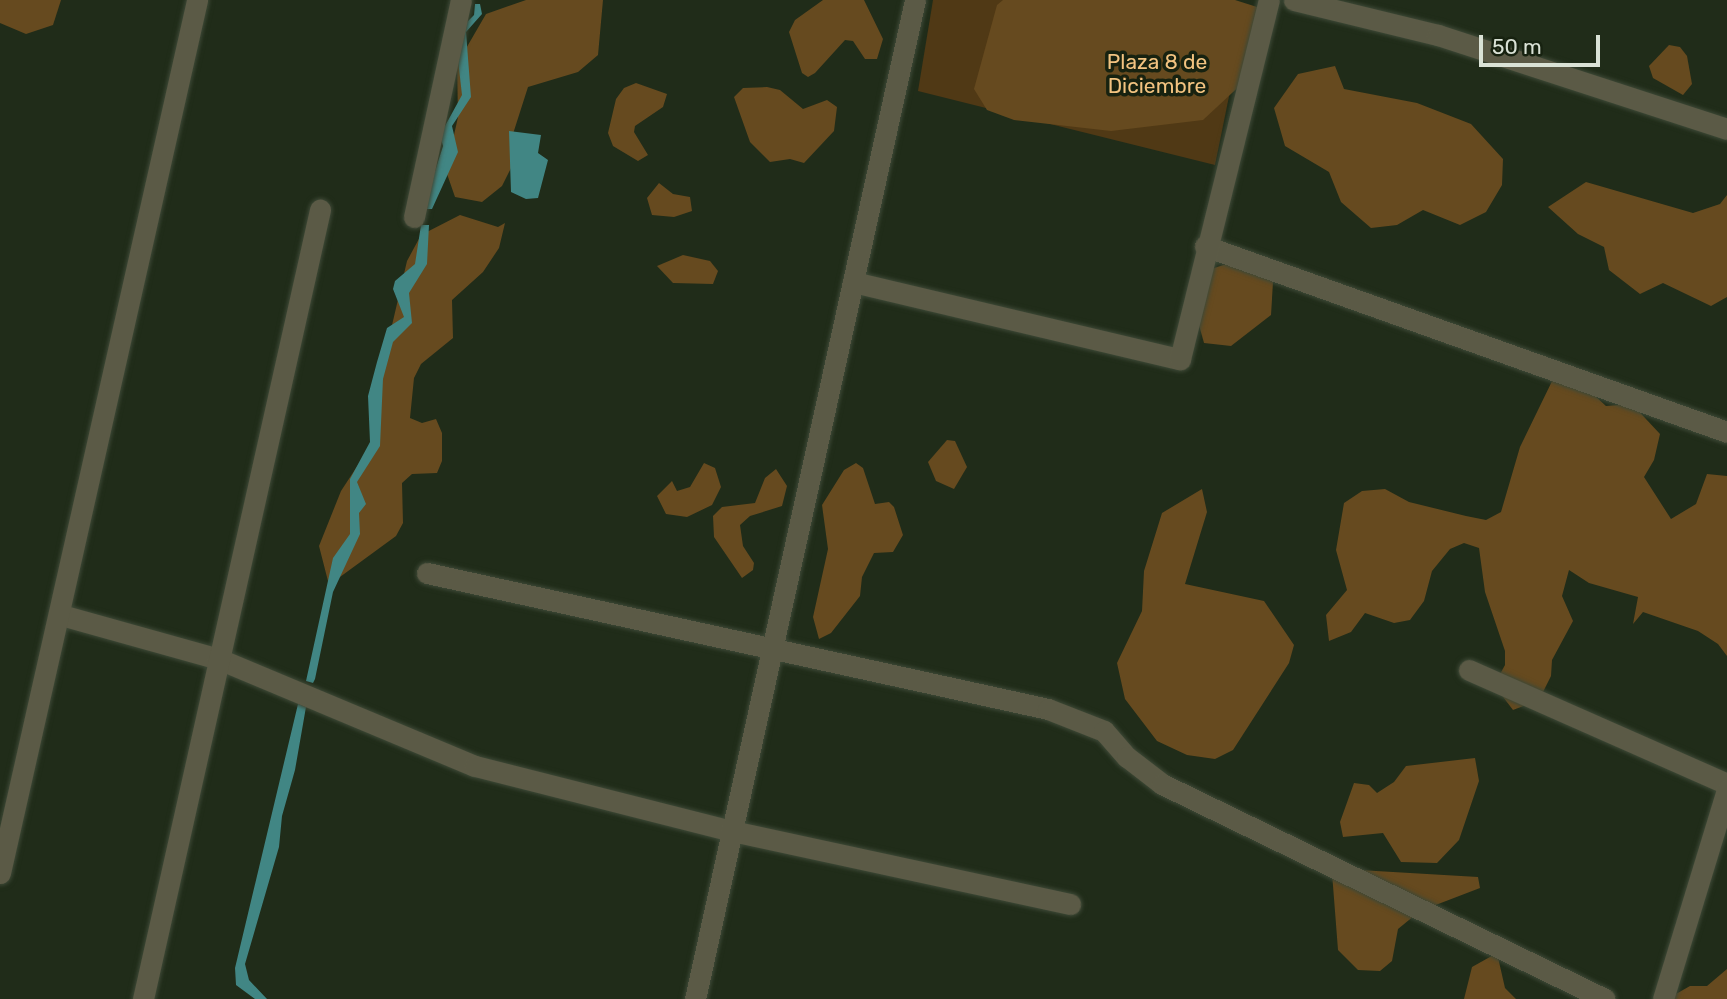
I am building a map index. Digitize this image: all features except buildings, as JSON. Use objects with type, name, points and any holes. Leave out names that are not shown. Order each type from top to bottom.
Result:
[{"type":"street","points":[[0,873],[61,615],[197,0]]},
{"type":"street","points":[[414,217],[461,0]]},
{"type":"street","points":[[695,999],[915,0]]},
{"type":"street","points":[[853,282],[1180,359],[1205,246],[1269,0]]},
{"type":"street","points":[[1294,0],[1438,35],[1727,130]]},
{"type":"street","points":[[143,999],[320,210]]},
{"type":"street","points":[[1205,246],[1727,432]]},
{"type":"street","points":[[427,573],[772,651],[1048,709],[1104,731],[1127,757],[1162,784],[1605,999]]},
{"type":"street","points":[[61,615],[219,659],[475,766],[732,831],[1070,904]]},
{"type":"street","points":[[1469,670],[1727,784]]},
{"type":"street","points":[[1663,999],[1727,790]]},
{"type":"green space","points":[[0,0],[61,0],[53,25],[26,34],[0,23]]},
{"type":"green space","points":[[526,0],[603,0],[598,55],[578,72],[528,87],[512,137],[514,162],[502,186],[482,202],[455,197],[446,171],[458,117],[457,64],[486,14]]},
{"type":"green space","points":[[823,0],[864,0],[883,39],[877,59],[865,59],[853,41],[845,40],[815,73],[808,77],[802,73],[789,32],[795,20]]},
{"type":"green space","name":"Plaza 8 de Diciembre","points":[[933,0],[1203,0],[1245,18],[1215,165],[918,91]]},
{"type":"green space","name":"Plaza 8 de Diciembre","points":[[1003,0],[1235,0],[1273,12],[1246,80],[1203,120],[1111,131],[1014,120],[987,110],[974,89],[997,5]]},
{"type":"green space","points":[[1669,45],[1680,47],[1687,56],[1692,84],[1683,95],[1653,78],[1649,66]]},
{"type":"green space","points":[[1335,66],[1344,89],[1417,103],[1471,124],[1503,159],[1502,185],[1486,212],[1460,225],[1423,210],[1397,225],[1371,228],[1341,202],[1329,172],[1285,146],[1274,108],[1298,74]]},
{"type":"green space","points":[[636,83],[667,94],[663,107],[635,126],[634,132],[648,155],[638,161],[613,146],[608,133],[616,99],[624,88]]},
{"type":"green space","points":[[767,87],[780,90],[803,109],[827,100],[837,107],[834,131],[804,163],[790,159],[770,162],[750,142],[734,97],[743,88]]},
{"type":"green space","points":[[1586,182],[1693,213],[1720,204],[1727,195],[1727,297],[1711,306],[1663,283],[1640,294],[1609,270],[1604,247],[1578,234],[1548,207]]},
{"type":"green space","points":[[659,183],[673,194],[690,197],[692,211],[674,217],[652,215],[647,198]]},
{"type":"green space","points":[[460,215],[498,227],[505,223],[499,248],[483,272],[452,300],[453,338],[421,364],[414,378],[410,418],[422,423],[436,419],[442,433],[442,461],[437,473],[412,474],[402,483],[403,523],[396,536],[329,585],[319,546],[341,491],[373,442],[378,385],[407,261],[421,235]]},
{"type":"green space","points":[[683,255],[710,261],[718,271],[713,284],[673,283],[657,266]]},
{"type":"green space","points":[[1239,260],[1273,282],[1271,315],[1231,346],[1204,343],[1197,318],[1211,269]]},
{"type":"green space","points":[[1556,373],[1580,382],[1606,406],[1632,404],[1660,434],[1654,460],[1644,477],[1671,519],[1696,504],[1707,474],[1727,476],[1727,656],[1718,644],[1698,631],[1643,612],[1633,624],[1638,597],[1589,583],[1569,570],[1562,596],[1573,621],[1552,660],[1551,676],[1539,700],[1513,710],[1494,685],[1505,665],[1505,651],[1485,592],[1479,548],[1464,543],[1450,549],[1432,571],[1424,601],[1410,620],[1394,623],[1365,613],[1351,632],[1329,641],[1326,615],[1347,590],[1336,550],[1344,503],[1362,491],[1385,489],[1409,502],[1486,520],[1501,512],[1520,447]]},
{"type":"green space","points":[[947,440],[955,441],[967,467],[954,489],[936,481],[928,462]]},
{"type":"green space","points":[[704,463],[715,468],[721,487],[712,505],[687,517],[666,514],[657,496],[672,481],[677,491],[690,487]]},
{"type":"green space","points":[[856,463],[863,468],[875,504],[889,502],[894,507],[903,535],[893,552],[874,553],[862,577],[860,596],[831,633],[819,639],[813,617],[828,549],[822,505],[844,470]]},
{"type":"green space","points":[[776,469],[787,486],[782,506],[750,516],[740,525],[743,546],[754,563],[753,570],[742,578],[714,537],[713,516],[722,507],[755,503],[765,478]]},
{"type":"green space","points":[[1202,489],[1207,512],[1185,584],[1264,601],[1294,645],[1289,663],[1233,750],[1215,759],[1187,755],[1157,741],[1125,699],[1117,663],[1142,611],[1144,571],[1162,513]]},
{"type":"green space","points":[[1475,758],[1479,781],[1459,840],[1437,863],[1401,862],[1383,833],[1343,837],[1340,822],[1354,783],[1369,785],[1377,793],[1394,782],[1406,766]]},
{"type":"green space","points":[[1331,860],[1359,870],[1478,877],[1480,888],[1420,911],[1398,929],[1392,961],[1380,971],[1358,970],[1338,950]]},
{"type":"green space","points":[[1497,953],[1505,988],[1516,999],[1464,999],[1472,967]]},
{"type":"green space","points":[[1727,969],[1727,999],[1667,999],[1690,986],[1707,986]]},
{"type":"water","points":[[475,4],[480,4],[482,14],[466,32],[471,97],[452,126],[458,152],[432,209],[423,209],[443,146],[440,135],[462,95],[458,60],[463,26],[474,15]]},
{"type":"water","points":[[509,131],[541,135],[538,153],[548,160],[538,198],[526,199],[511,192]]},
{"type":"water","points":[[421,225],[429,225],[427,264],[409,293],[412,323],[393,342],[383,379],[380,446],[357,482],[366,504],[359,513],[360,534],[333,592],[313,683],[306,681],[333,558],[350,534],[350,479],[370,442],[368,396],[387,328],[404,317],[393,289],[395,281],[415,264]]},
{"type":"water","points":[[298,704],[306,707],[295,770],[282,816],[279,847],[245,964],[249,980],[267,999],[255,999],[236,985],[235,968]]}]
